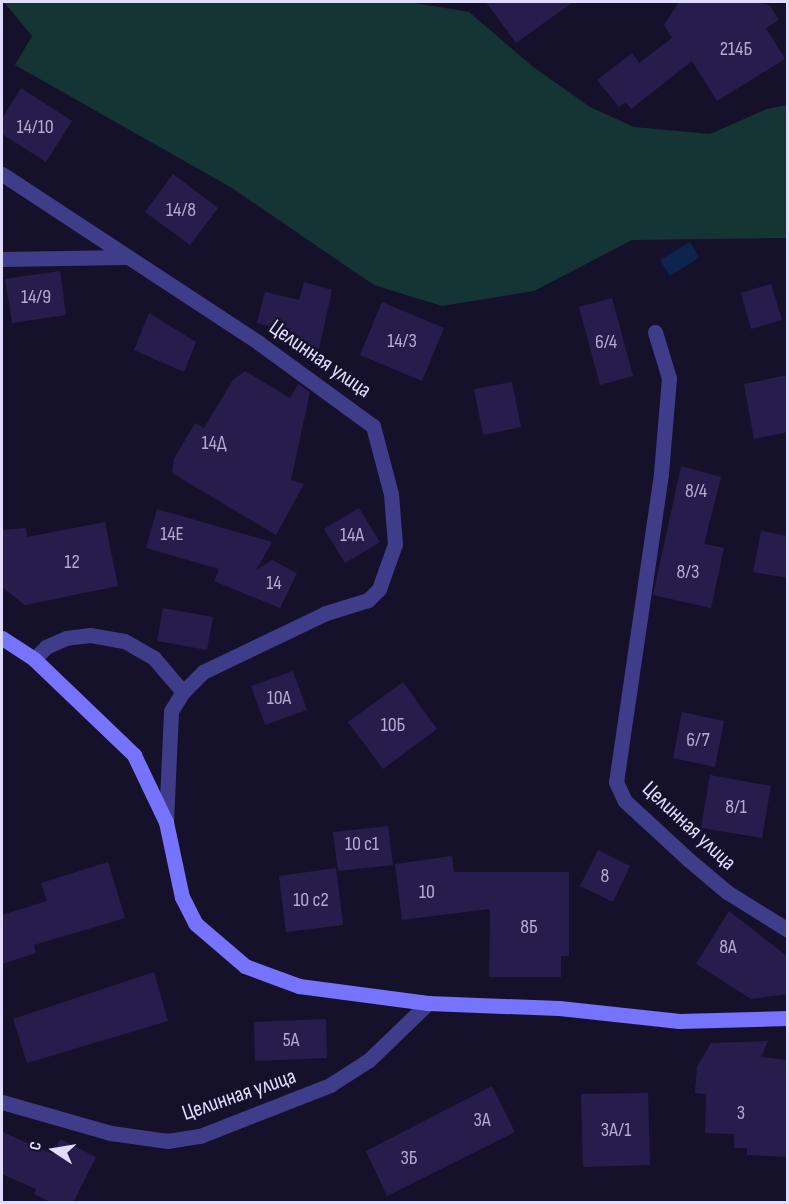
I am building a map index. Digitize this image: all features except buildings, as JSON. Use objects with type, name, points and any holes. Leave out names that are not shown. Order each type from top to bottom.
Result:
[{"type":"street","name":"Целинная улица","points":[[2,174],[356,410],[374,426],[383,448],[391,494],[395,544],[379,589],[368,600],[326,613],[203,672],[183,692],[171,711],[166,822]]},
{"type":"street","points":[[2,259],[126,257]]},
{"type":"street","name":"Целинная улица","points":[[655,333],[668,389],[661,474],[616,782],[625,801],[689,860],[727,892],[788,930]]},
{"type":"street","points":[[34,659],[46,647],[66,638],[90,635],[124,641],[154,658],[183,692]]},
{"type":"street","name":"Целинная улица","points":[[2,638],[34,659],[134,755],[166,822],[182,897],[196,924],[245,966],[299,986],[428,1003],[559,1008],[679,1021],[788,1018]]},
{"type":"street","name":"Целинная улица","points":[[2,1102],[111,1133],[167,1141],[200,1136],[330,1085],[369,1060],[428,1003]]},
{"type":"green space","points":[[4,2],[408,2],[469,12],[532,66],[590,107],[634,127],[710,134],[767,109],[787,105],[787,238],[632,240],[534,291],[442,306],[374,285],[232,188],[15,65],[32,36]]},
{"type":"water","points":[[690,242],[699,258],[670,276],[660,260]]}]
